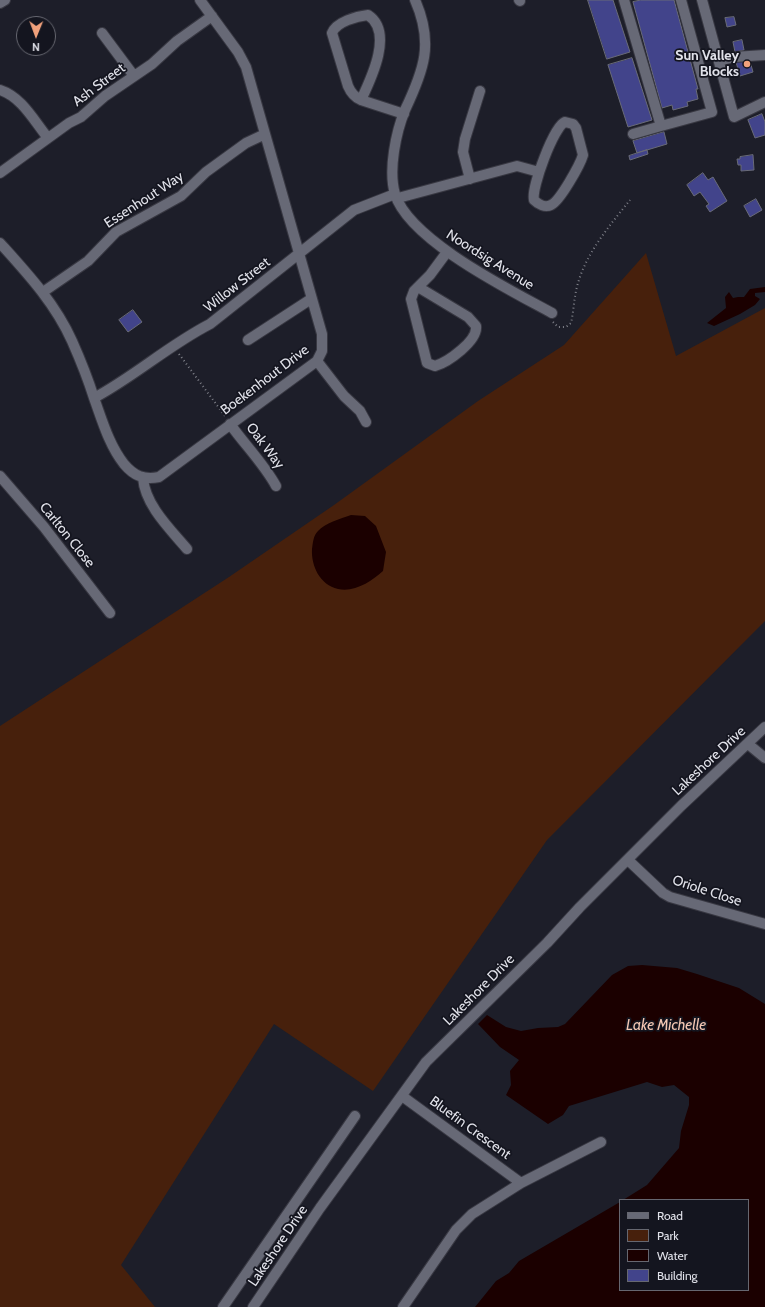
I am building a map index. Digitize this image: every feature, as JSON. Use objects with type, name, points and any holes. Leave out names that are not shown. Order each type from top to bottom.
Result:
[{"type":"street","points":[[0,3],[5,0]]},
{"type":"street","name":"Boekenhout Drive","points":[[143,478],[159,477],[317,361],[322,351],[323,340],[263,135],[246,67],[238,52],[200,0]]},
{"type":"street","name":"Noordsig Avenue","points":[[415,0],[424,27],[425,55],[421,77],[404,114],[395,144],[393,171],[397,196],[413,222],[447,252],[552,314]]},
{"type":"street","points":[[624,0],[660,126]]},
{"type":"street","points":[[634,134],[712,112],[681,0]]},
{"type":"street","points":[[702,0],[734,117],[765,102]]},
{"type":"street","points":[[361,100],[370,82],[380,50],[377,30],[368,15],[336,26],[332,33],[348,86],[353,96],[361,100],[404,114]]},
{"type":"street","name":"Ash Street","points":[[0,173],[48,138],[81,117],[105,96],[152,64],[177,41],[212,16]]},
{"type":"street","points":[[102,33],[134,76]]},
{"type":"street","points":[[719,61],[734,57],[765,55]]},
{"type":"street","points":[[0,90],[13,96],[20,102],[48,138]]},
{"type":"street","points":[[470,179],[463,152],[465,140],[480,91]]},
{"type":"street","points":[[564,122],[573,124],[576,128],[583,155],[572,177],[552,205],[541,205],[534,198],[534,186],[539,172],[557,127],[564,122]]},
{"type":"street","name":"Essenhout Way","points":[[43,292],[88,261],[116,232],[181,196],[206,172],[246,143],[263,135]]},
{"type":"street","name":"Willow Street","points":[[94,398],[116,386],[173,345],[210,324],[262,282],[298,256],[354,210],[397,196],[470,179],[517,166],[539,172]]},
{"type":"street","points":[[0,243],[43,292],[71,340],[109,439],[123,463],[131,471],[143,478],[143,485],[152,504],[187,549]]},
{"type":"street","points":[[418,287],[468,317],[476,326],[475,335],[471,341],[435,366],[426,363],[411,304],[414,290],[430,275],[447,252]]},
{"type":"street","points":[[248,340],[311,299]]},
{"type":"street","points":[[317,361],[344,396],[360,411],[366,422]]},
{"type":"street","name":"Oak Way","points":[[230,424],[254,457],[267,470],[276,486]]},
{"type":"street","name":"Carlton Close","points":[[0,476],[44,527],[110,614]]},
{"type":"street","name":"Lakeshore Drive","points":[[253,1307],[320,1208],[426,1062],[547,943],[580,907],[681,806],[765,727]]},
{"type":"street","points":[[748,744],[765,758]]},
{"type":"street","name":"Oriole Close","points":[[628,860],[663,893],[670,897],[765,924]]},
{"type":"street","name":"Bluefin Crescent","points":[[402,1096],[521,1183]]},
{"type":"street","points":[[224,1307],[355,1116]]},
{"type":"street","points":[[403,1307],[464,1222],[472,1214],[521,1183],[601,1142]]},
{"type":"path","points":[[552,314],[553,324],[558,327],[566,327],[571,323],[578,284],[583,269],[595,246],[630,200]]},
{"type":"path","points":[[173,345],[230,424]]},
{"type":"green space","points":[[646,253],[676,356],[765,308],[765,621],[547,840],[373,1091],[274,1024],[121,1265],[155,1307],[0,1307],[0,726],[229,577],[334,505],[478,401],[564,345]]},
{"type":"water","points":[[765,287],[765,292],[755,293],[755,296],[760,299],[755,305],[714,326],[707,323],[726,308],[725,297],[729,292],[733,298],[744,297],[750,289]]},
{"type":"water","points":[[351,515],[365,516],[376,526],[386,552],[383,571],[374,579],[356,588],[344,590],[332,587],[318,574],[313,562],[312,549],[315,535],[321,528]]},
{"type":"water","name":"Lake Michelle","points":[[642,965],[677,968],[739,988],[765,1004],[765,1307],[475,1307],[496,1281],[509,1273],[519,1261],[619,1203],[619,1291],[749,1291],[749,1199],[625,1199],[647,1185],[679,1148],[681,1131],[689,1105],[689,1097],[674,1085],[662,1087],[647,1082],[569,1106],[563,1115],[548,1124],[506,1095],[511,1085],[510,1071],[519,1060],[500,1047],[478,1024],[487,1015],[506,1027],[521,1031],[558,1027],[565,1024],[612,975],[628,966]]},
{"type":"building","points":[[588,0],[613,0],[630,52],[607,59]]},
{"type":"building","points":[[641,0],[674,0],[698,89],[696,89],[698,99],[687,102],[688,106],[673,110],[672,105],[662,108],[633,2]]},
{"type":"building","points":[[734,17],[736,25],[727,27],[725,18]]},
{"type":"building","points":[[742,40],[744,50],[735,52],[733,42]]},
{"type":"building","points":[[632,58],[652,120],[628,127],[608,65]]},
{"type":"building","points":[[749,58],[753,72],[740,76],[736,62]]},
{"type":"building","points":[[762,114],[765,122],[765,135],[755,138],[748,120]]},
{"type":"building","points":[[664,132],[667,144],[637,153],[633,141]]},
{"type":"building","points":[[647,150],[648,154],[630,160],[629,156]]},
{"type":"building","points":[[753,155],[754,170],[741,171],[741,165],[738,165],[737,159],[740,159],[740,157]]},
{"type":"building","points":[[703,173],[708,180],[713,177],[727,201],[710,212],[706,206],[709,204],[700,192],[694,196],[687,185]]},
{"type":"building","points":[[756,199],[762,210],[750,217],[744,206]]},
{"type":"building","points":[[133,310],[142,322],[128,332],[119,320]]},
{"type":"place","name":"Sun Valley Blocks","points":[[747,64]]}]
